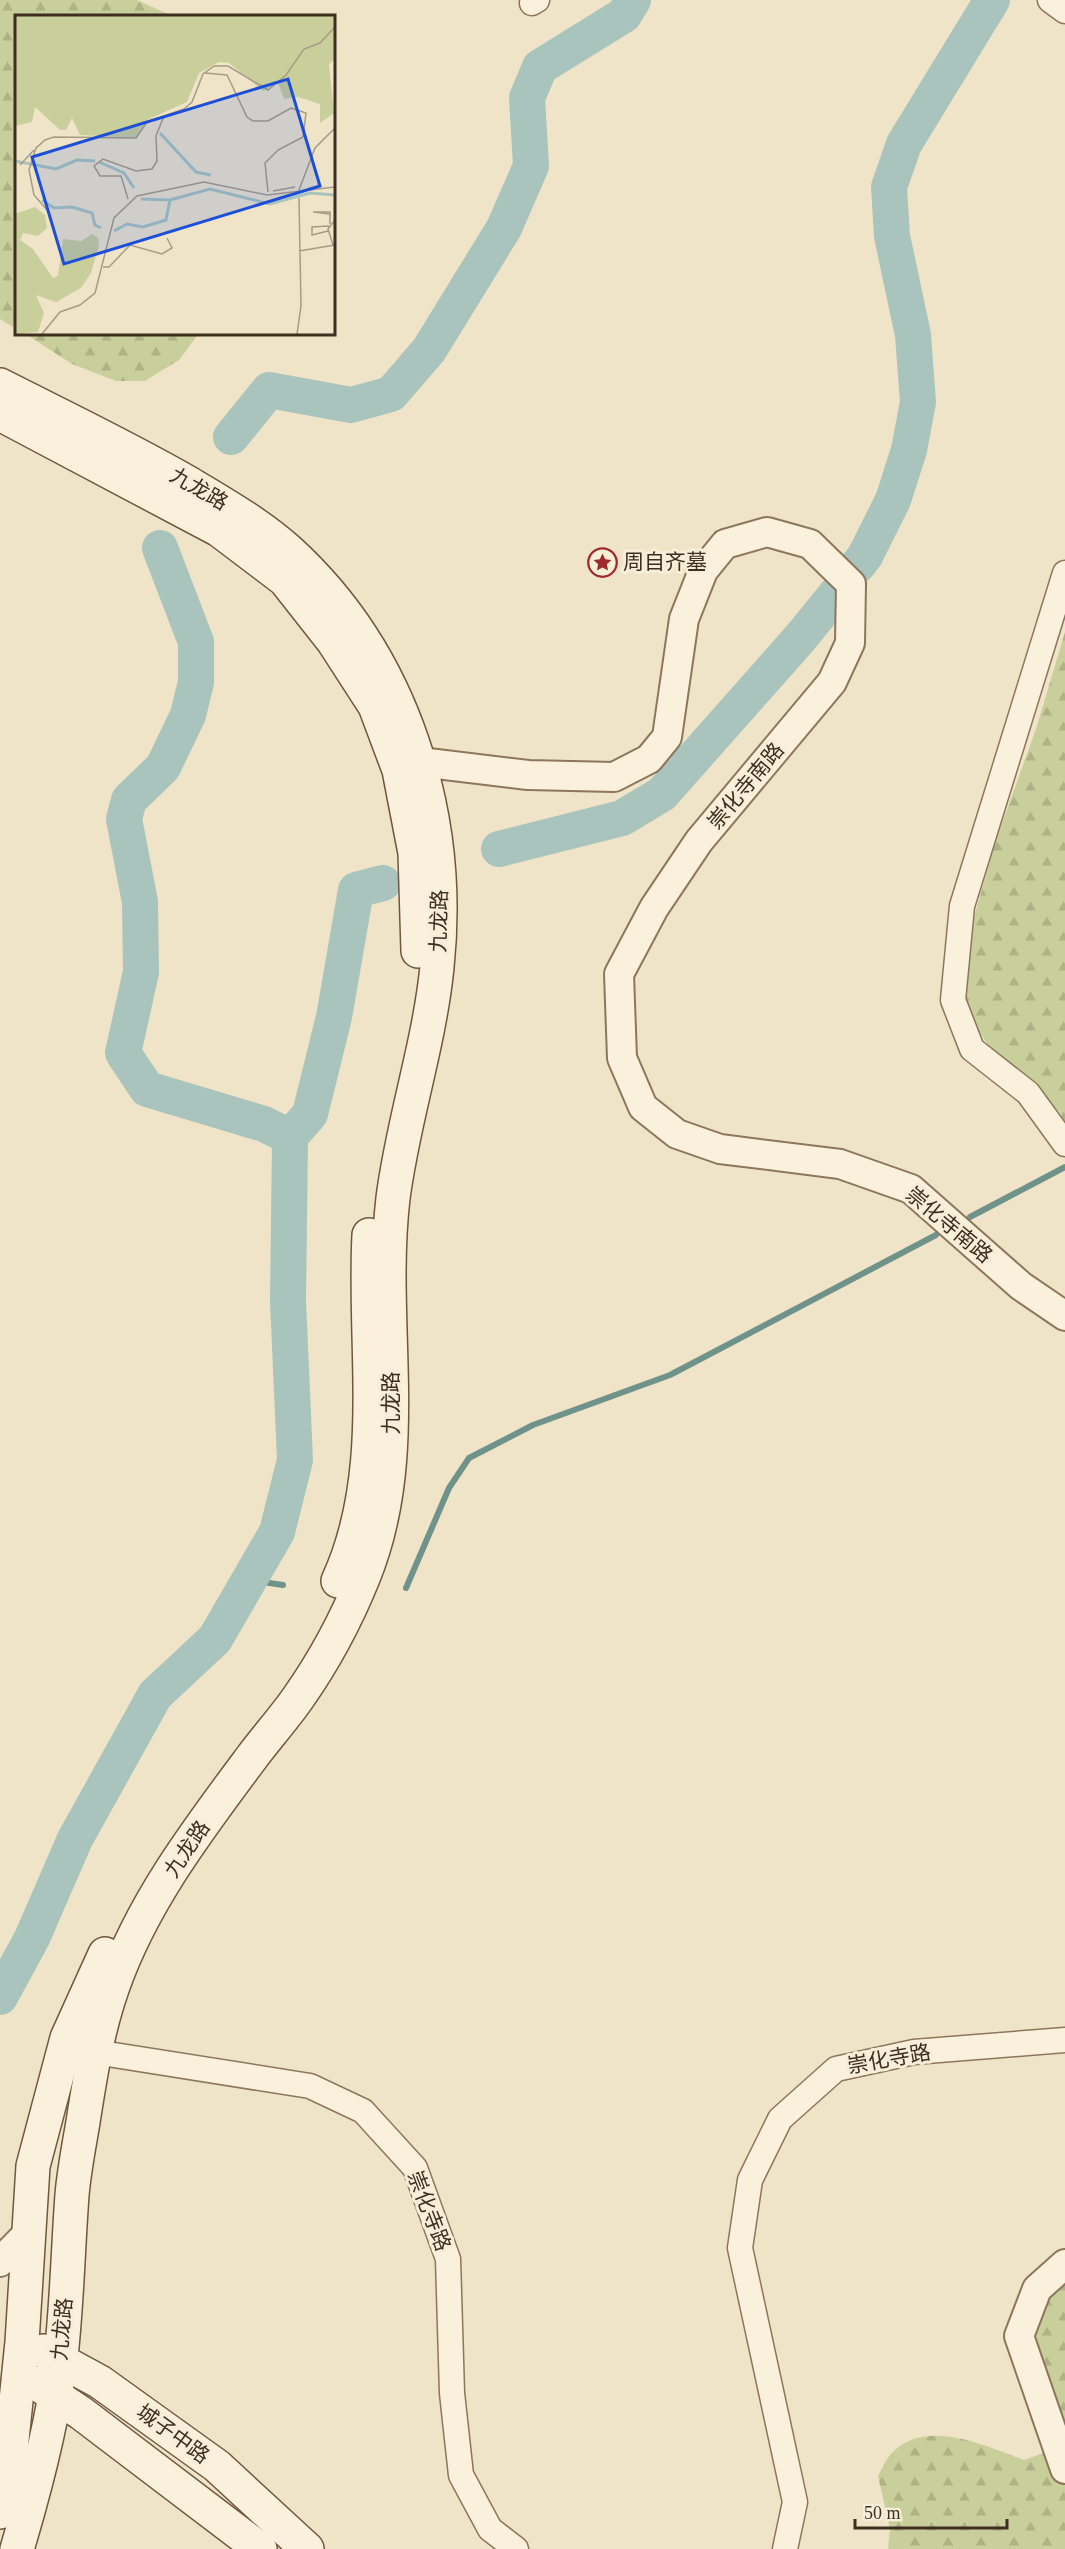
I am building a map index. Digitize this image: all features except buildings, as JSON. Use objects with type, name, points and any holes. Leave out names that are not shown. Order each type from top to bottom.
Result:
[{"type":"main road","name":"九龙路","points":[[0,385],[235,510],[288,550],[336,600],[371,650],[400,709],[420,762],[434,818],[441,892],[440,928],[428,1032],[393,1203],[389,1244],[393,1419],[390,1470],[382,1522],[364,1576],[333,1642],[298,1699],[192,1840],[147,1912],[112,1987],[95,2052],[73,2185],[61,2359],[37,2484],[17,2549]]},
{"type":"main road","name":"九龙路","points":[[0,414],[219,530],[285,580],[333,641],[375,706],[399,770],[416,854],[419,942],[407,1038],[389,1109],[370,1217],[366,1290],[371,1412],[363,1497],[344,1569],[320,1621],[266,1707],[149,1863],[110,1940],[67,2038],[33,2166],[21,2357],[8,2479],[0,2512]]},
{"type":"main road","name":"城子中路","points":[[21,2357],[61,2359],[100,2382],[217,2466],[307,2549]]},
{"type":"main road","name":"城子中路","points":[[21,2357],[54,2392],[260,2549]]},
{"type":"street","points":[[1050,0],[1065,11]]},
{"type":"street","name":"崇化寺南路","points":[[420,762],[528,775],[614,777],[649,759],[666,737],[684,619],[703,571],[725,544],[766,532],[810,544],[851,584],[850,643],[832,682],[699,841],[654,908],[619,974],[622,1058],[643,1107],[677,1134],[720,1149],[840,1164],[911,1189],[1021,1286],[1065,1316]]},
{"type":"street","points":[[1065,573],[962,906],[953,1000],[972,1049],[1028,1093],[1065,1144]]},
{"type":"street","name":"崇化寺路","points":[[785,2549],[795,2502],[740,2248],[750,2180],[780,2119],[836,2069],[914,2052],[1065,2040]]},
{"type":"street","name":"崇化寺路","points":[[95,2052],[309,2086],[363,2111],[415,2168],[448,2259],[452,2393],[461,2475],[490,2529],[516,2549]]},
{"type":"street","points":[[0,2262],[29,2232]]},
{"type":"street","points":[[1065,2264],[1037,2289],[1018,2336],[1065,2469]]},
{"type":"green space","points":[[0,0],[137,0],[170,15],[15,15],[15,328],[0,319]]},
{"type":"green space","points":[[26,334],[198,334],[179,360],[145,381],[116,381],[72,364]]},
{"type":"green space","points":[[1065,632],[1065,1123],[1060,1113],[990,1048],[953,992],[995,843],[1036,729]]},
{"type":"green space","points":[[1065,2254],[1065,2549],[888,2549],[890,2529],[878,2476],[890,2455],[904,2443],[920,2437],[955,2438],[1024,2460],[1057,2448],[1016,2349]]},
{"type":"waterway","points":[[231,437],[269,390],[351,405],[391,394],[429,350],[504,228],[531,166],[527,98],[540,67],[624,15],[633,0]]},
{"type":"waterway","points":[[858,565],[865,556],[893,500],[909,450],[918,402],[913,335],[892,236],[889,187],[904,144],[992,0]]},
{"type":"waterway","points":[[160,548],[196,642],[196,682],[188,715],[163,767],[129,800],[124,819],[140,902],[141,972],[123,1053],[147,1089],[264,1124],[290,1137]]},
{"type":"waterway","points":[[499,849],[622,818],[662,794],[801,637],[836,594]]},
{"type":"waterway","points":[[0,1997],[32,1938],[75,1839],[155,1695],[215,1639],[277,1532],[295,1460],[288,1301],[290,1137],[310,1114],[334,1017],[356,890],[383,883]]},
{"type":"waterway","points":[[970,1217],[1065,1167]]},
{"type":"waterway","points":[[406,1588],[449,1488],[469,1458],[533,1425],[670,1375],[936,1235]]},
{"type":"waterway","points":[[249,1580],[283,1585]]},
{"type":"place","name":"周自齐墓","points":[[602,562]]}]
